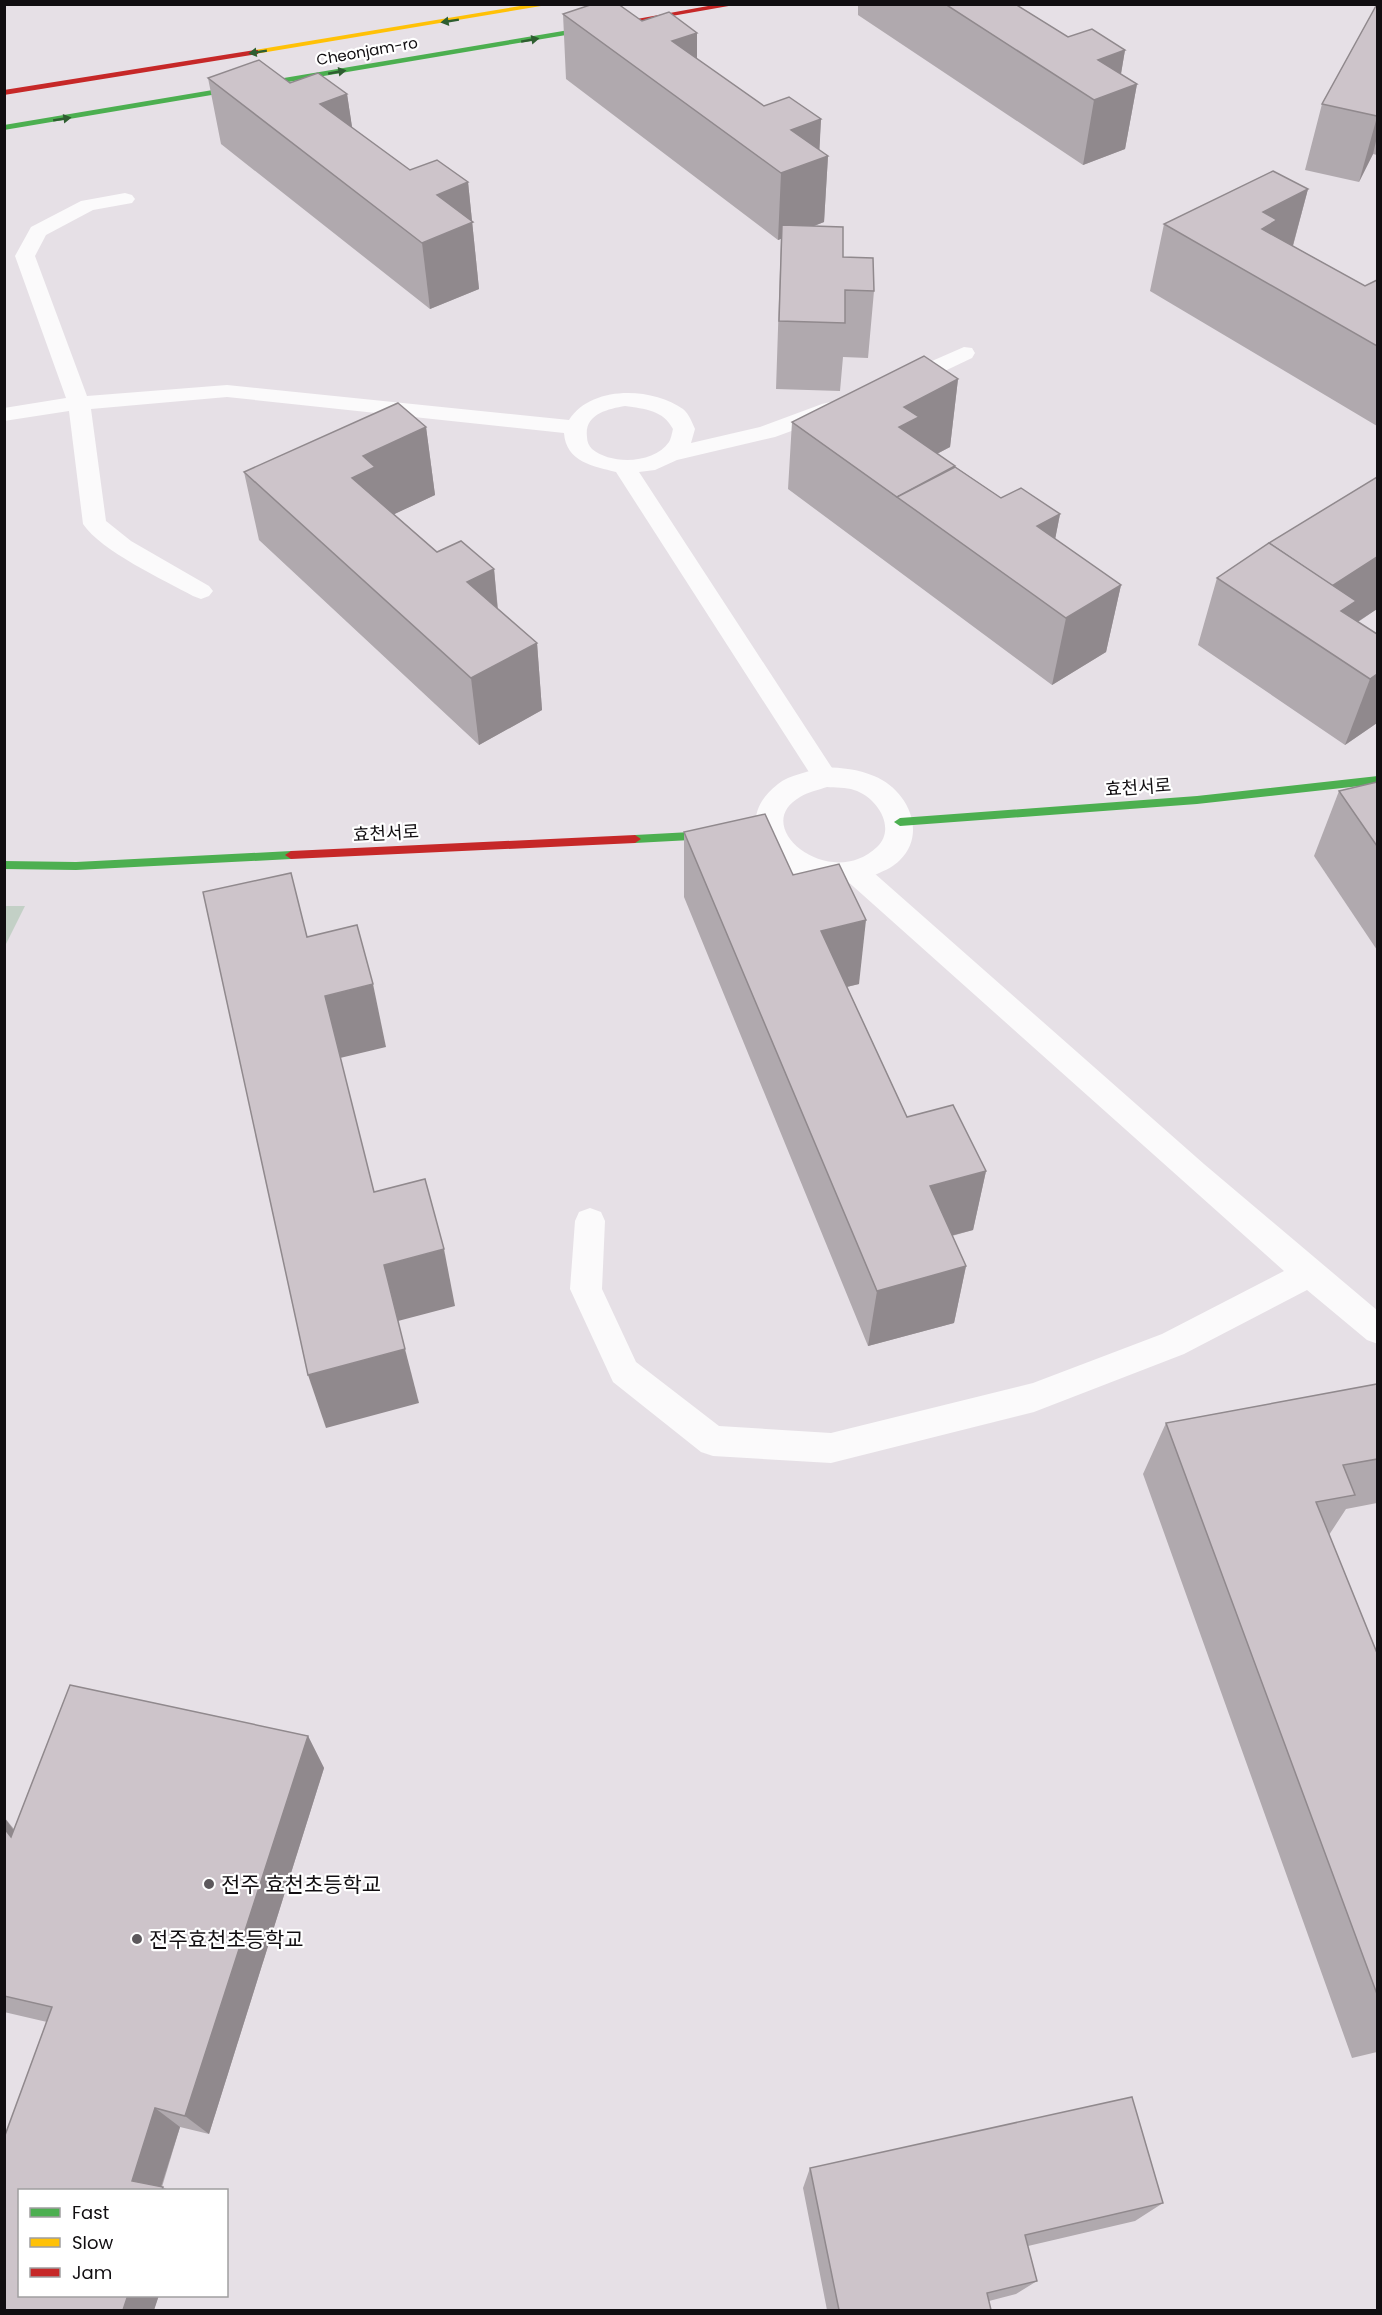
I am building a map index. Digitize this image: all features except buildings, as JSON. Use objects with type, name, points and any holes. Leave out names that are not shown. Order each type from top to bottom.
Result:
[{"type":"street","name":"Cheonjam-ro","points":[[4,93],[549,4]]},
{"type":"street","name":"Cheonjam-ro","points":[[4,128],[736,4]]},
{"type":"street","points":[[825,777],[846,778],[866,783],[883,794],[895,807],[900,822],[899,838],[891,853],[875,864],[855,872],[833,874],[810,870],[791,861],[757,832],[769,816],[775,802],[787,790],[805,781],[825,777]]},
{"type":"street","name":"효천서로","points":[[900,822],[1197,800],[1377,780]]},
{"type":"street","name":"효천서로","points":[[4,865],[76,866],[757,832]]},
{"type":"lane","points":[[125,199],[88,205],[38,231],[25,256],[79,402],[95,524],[123,546],[201,591]]},
{"type":"lane","points":[[885,389],[964,353]]},
{"type":"lane","points":[[4,416],[79,402],[227,391],[575,427]]},
{"type":"lane","points":[[625,399],[658,404],[672,411],[681,420],[685,431],[682,442],[672,454],[663,461],[624,467],[606,464],[590,458],[579,449],[574,438],[575,427],[581,417],[592,408],[607,402],[625,399]]},
{"type":"lane","points":[[672,454],[767,432],[853,401]]},
{"type":"lane","points":[[624,467],[825,777]]},
{"type":"lane","points":[[855,872],[1309,1274],[1377,1330]]},
{"type":"lane","points":[[590,1221],[586,1289],[624,1372],[713,1441],[831,1448],[1034,1397],[1173,1344],[1309,1274]]},
{"type":"shaded area","points":[[4,906],[25,906],[5,946]]},
{"type":"traffic: fast","points":[[4,128],[575,31]]},
{"type":"traffic: fast","points":[[900,822],[1197,800],[1378,780]]},
{"type":"traffic: fast","points":[[635,839],[728,834]]},
{"type":"traffic: fast","points":[[4,865],[76,866],[291,855]]},
{"type":"traffic: slow","points":[[255,52],[549,4]]},
{"type":"traffic: jam","points":[[575,31],[736,4]]},
{"type":"traffic: jam","points":[[4,93],[255,52]]},
{"type":"traffic: jam","points":[[291,855],[635,839]]},
{"type":"place","name":"전주 효천초등학교","points":[[209,1884]]},
{"type":"place","name":"전주효천초등학교","points":[[137,1939]]}]
